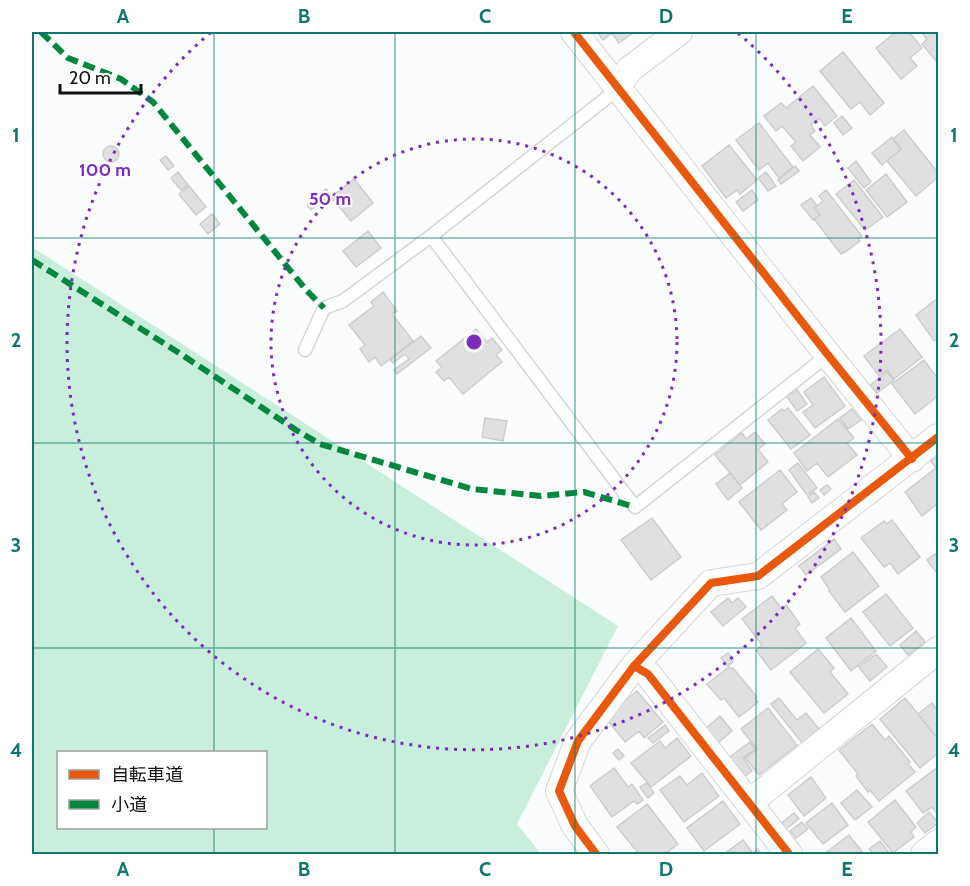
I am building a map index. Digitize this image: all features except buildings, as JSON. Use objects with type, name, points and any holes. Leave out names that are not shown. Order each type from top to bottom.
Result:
[{"type":"street","points":[[574,32],[912,459]]},
{"type":"street","points":[[617,86],[630,69],[679,32]]},
{"type":"street","points":[[596,855],[575,826],[559,791],[578,741],[634,666],[711,583],[758,576],[939,437]]},
{"type":"street","points":[[749,803],[939,651]]},
{"type":"street","points":[[634,666],[648,674],[789,855]]},
{"type":"street","points":[[924,855],[939,843]]},
{"type":"lane","points":[[305,350],[324,308],[343,301],[431,236],[609,96],[617,86]]},
{"type":"lane","points":[[431,236],[634,507],[828,355]]},
{"type":"green space","points":[[32,247],[618,626],[517,824],[541,854],[32,854]]},
{"type":"marked path","points":[[41,32],[68,58],[121,79],[153,102],[307,291],[324,308]]},
{"type":"marked path","points":[[32,260],[320,444],[472,489],[541,496],[584,492],[635,507]]},
{"type":"cycle path","points":[[574,32],[912,459]]},
{"type":"cycle path","points":[[596,854],[575,826],[559,791],[578,741],[634,666],[711,583],[758,576],[938,437]]},
{"type":"cycle path","points":[[634,666],[648,674],[789,854]]}]
